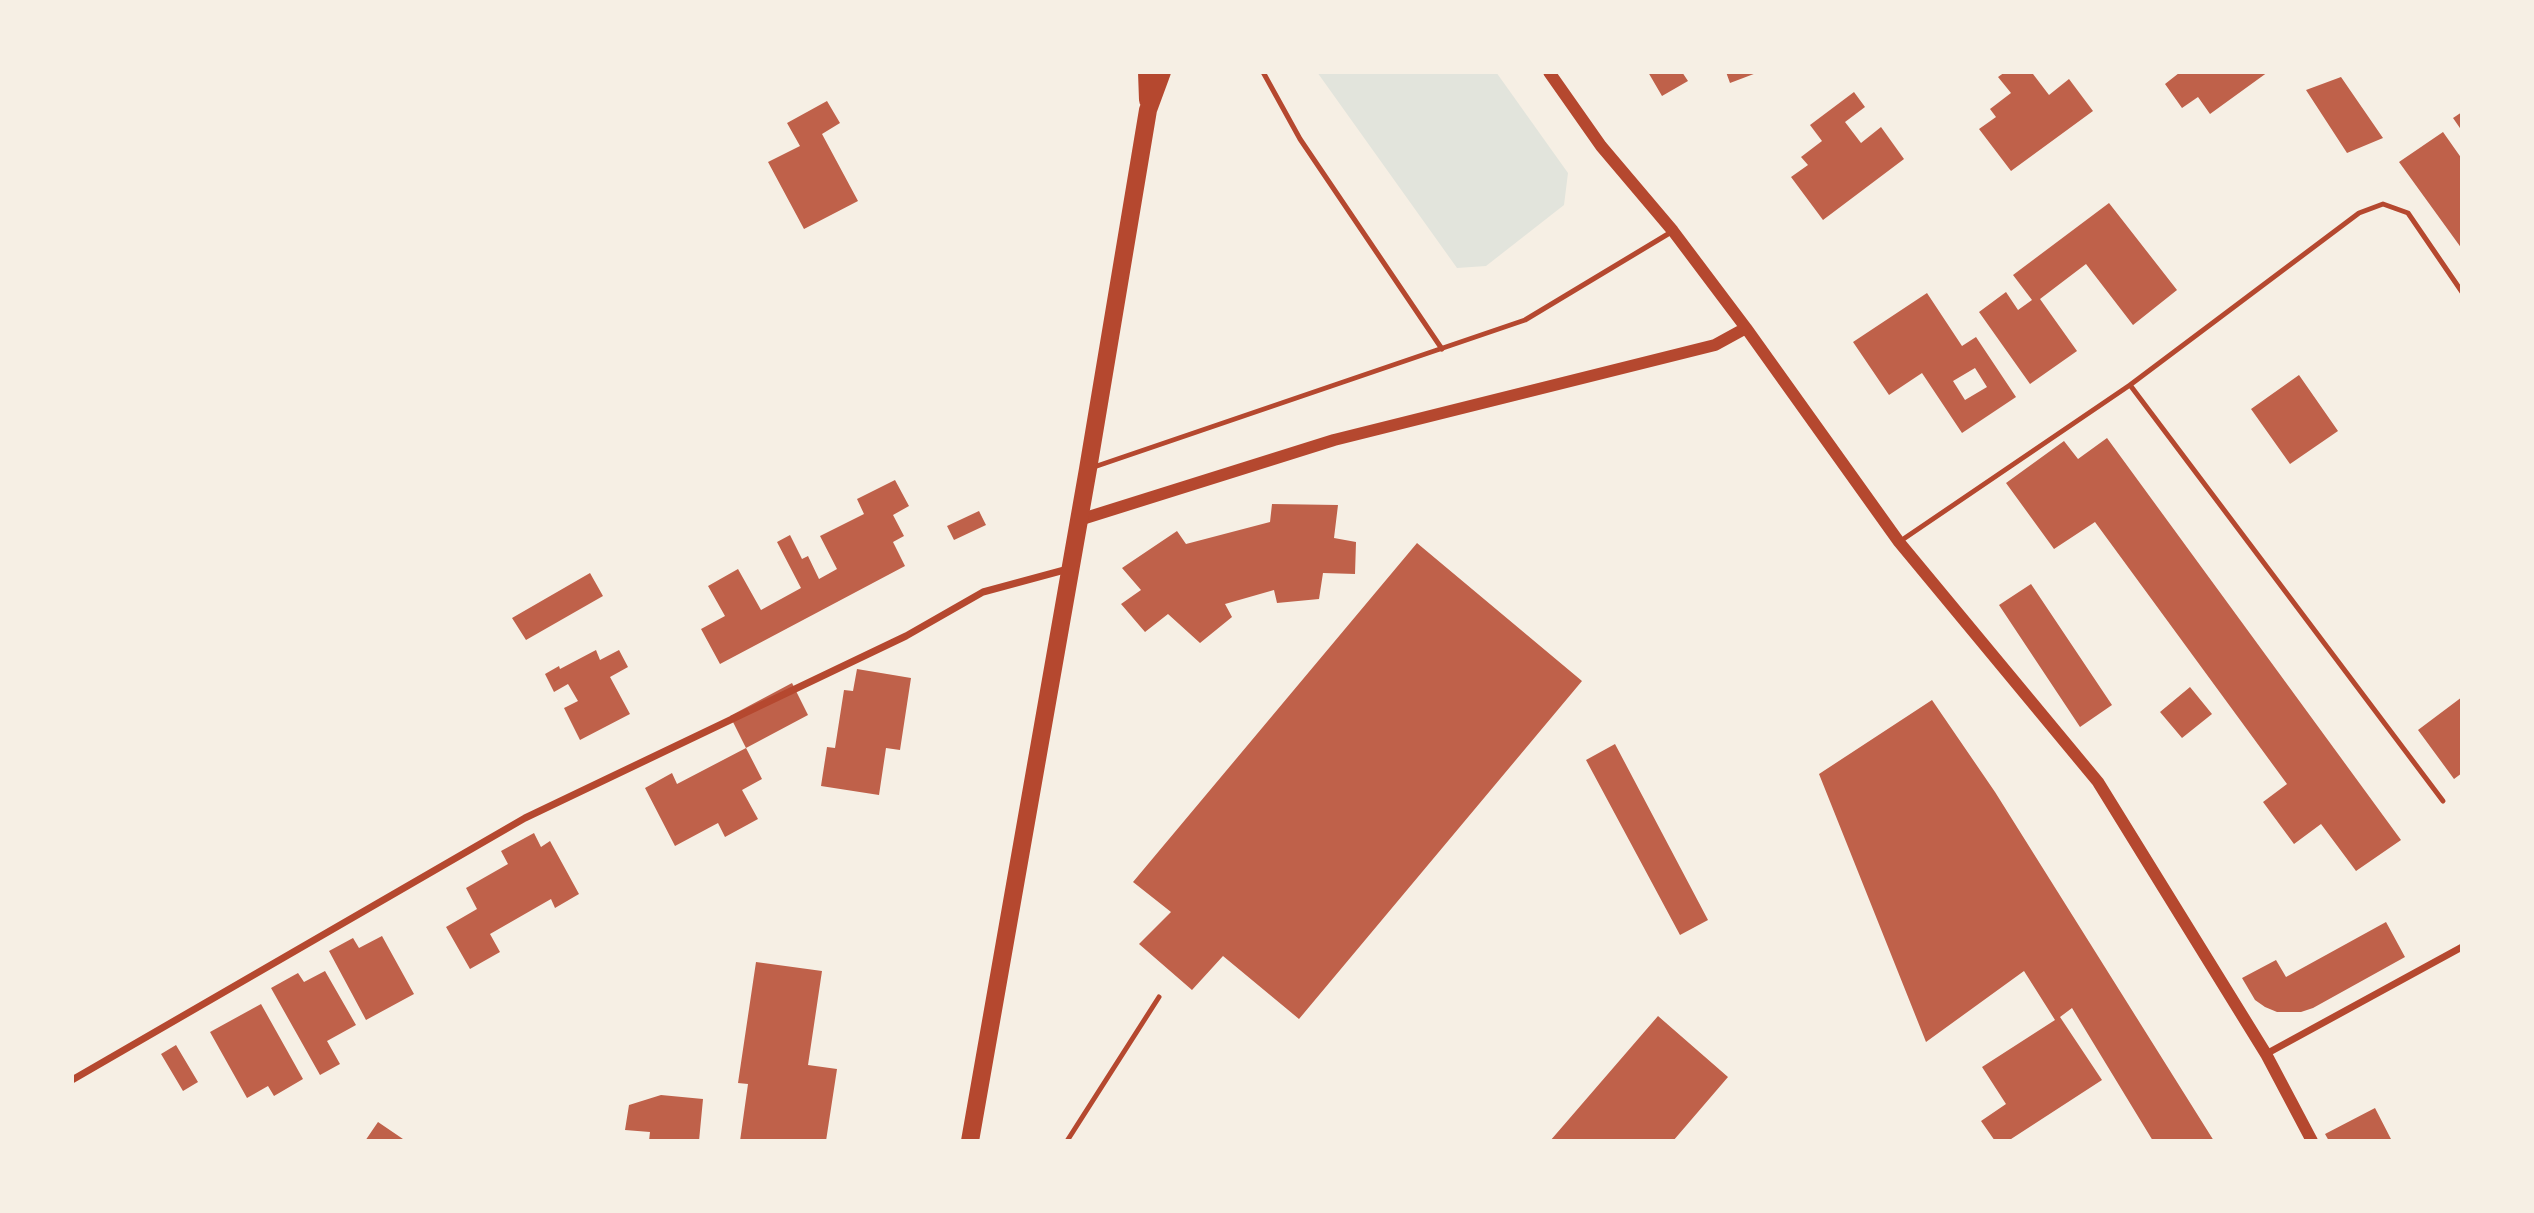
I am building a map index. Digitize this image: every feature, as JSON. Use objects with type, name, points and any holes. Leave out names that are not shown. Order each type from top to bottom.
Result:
[{"type":"main road","points":[[1147,72],[1148,110]]},
{"type":"main road","points":[[970,1141],[1148,110],[1162,72]]},
{"type":"street","points":[[1549,72],[1601,146],[1673,231],[1746,328],[1899,542],[2098,782],[2266,1054],[2312,1141]]},
{"type":"street","points":[[1079,520],[1334,440],[1716,345],[1746,328]]},
{"type":"street","points":[[72,1080],[524,818],[906,636],[983,592],[1069,569]]},
{"type":"street","points":[[2266,1054],[2462,947]]},
{"type":"lane","points":[[1264,72],[1300,139],[1442,349]]},
{"type":"lane","points":[[1899,542],[2130,385],[2359,213],[2383,204],[2408,213],[2462,292]]},
{"type":"lane","points":[[1088,469],[1525,320],[1673,231]]},
{"type":"lane","points":[[2130,385],[2443,801]]},
{"type":"lane","points":[[1067,1141],[1159,997]]},
{"type":"shaded area","points":[[1317,72],[1496,72],[1568,173],[1564,205],[1486,266],[1457,268]]},
{"type":"building","points":[[1648,72],[1682,72],[1688,81],[1662,96]]},
{"type":"building","points":[[1726,72],[1759,72],[1730,83]]},
{"type":"building","points":[[2005,72],[2036,72],[2033,74],[2049,95],[2069,79],[2093,111],[2011,171],[1979,129],[1996,117],[1990,109],[2011,93],[1998,77]]},
{"type":"building","points":[[2178,72],[2268,72],[2210,114],[2198,97],[2182,108],[2165,84]]},
{"type":"building","points":[[2341,77],[2383,138],[2347,153],[2306,90]]},
{"type":"building","points":[[1854,92],[1865,107],[1845,122],[1861,143],[1881,127],[1904,159],[1823,220],[1791,177],[1808,165],[1801,157],[1822,141],[1810,125]]},
{"type":"building","points":[[827,101],[840,123],[822,134],[858,201],[804,229],[768,162],[800,146],[787,123]]},
{"type":"building","points":[[2462,112],[2462,131],[2453,118]]},
{"type":"building","points":[[2443,132],[2462,159],[2462,249],[2399,162]]},
{"type":"building","points":[[2109,203],[2177,290],[2133,325],[2086,264],[2040,299],[2077,351],[2030,384],[1979,312],[2006,292],[2018,310],[2032,300],[2013,275]]},
{"type":"building","points":[[1927,293],[1962,346],[1976,337],[2016,397],[1962,433],[1922,373],[1889,395],[1853,342]],"holes":[[[1975,368],[1987,387],[1965,400],[1953,381]]]},
{"type":"building","points":[[2299,375],[2338,431],[2290,464],[2251,409]]},
{"type":"building","points":[[2107,438],[2401,840],[2356,871],[2321,824],[2294,844],[2263,802],[2287,784],[2095,522],[2054,549],[2006,483],[2064,441],[2078,459]]},
{"type":"building","points":[[895,480],[909,506],[893,515],[904,536],[893,542],[905,566],[720,664],[701,629],[725,616],[708,586],[738,569],[761,610],[801,588],[777,542],[790,535],[802,559],[808,556],[819,579],[837,569],[820,536],[864,514],[857,499]]},
{"type":"building","points":[[1272,504],[1338,505],[1334,538],[1356,542],[1355,574],[1323,573],[1319,599],[1277,603],[1274,590],[1225,604],[1232,617],[1200,643],[1168,614],[1145,632],[1121,604],[1141,590],[1122,568],[1177,531],[1186,544],[1270,522]]},
{"type":"building","points":[[979,511],[986,525],[954,540],[947,526]]},
{"type":"building","points":[[1417,543],[1582,681],[1299,1019],[1223,956],[1192,990],[1139,944],[1171,912],[1133,882]]},
{"type":"building","points":[[590,573],[603,596],[526,640],[512,618]]},
{"type":"building","points":[[2031,584],[2112,705],[2080,727],[1999,605]]},
{"type":"building","points":[[596,650],[600,660],[619,650],[628,667],[610,677],[630,714],[580,740],[564,708],[578,701],[568,684],[554,692],[545,674]]},
{"type":"building","points":[[857,669],[911,678],[900,750],[886,748],[879,795],[821,786],[827,747],[835,748],[844,690],[853,691]]},
{"type":"building","points":[[792,683],[808,715],[746,748],[730,716]]},
{"type":"building","points":[[2190,687],[2212,714],[2182,738],[2160,712]]},
{"type":"building","points":[[2462,697],[2462,773],[2454,779],[2418,730]]},
{"type":"building","points":[[1932,700],[1995,792],[2214,1141],[2153,1141],[2072,1008],[2060,1017],[2102,1080],[2008,1141],[1995,1141],[1981,1121],[2006,1104],[1982,1067],[2055,1020],[2024,971],[1926,1042],[1819,774]]},
{"type":"building","points":[[1615,744],[1708,920],[1680,935],[1586,760]]},
{"type":"building","points":[[746,748],[762,779],[742,790],[758,819],[725,837],[718,823],[675,846],[645,788],[672,773],[677,784]]},
{"type":"building","points":[[534,833],[541,847],[550,841],[579,894],[555,908],[551,899],[490,934],[500,952],[470,969],[446,927],[477,909],[466,888],[508,864],[501,851]]},
{"type":"building","points":[[2386,922],[2405,957],[2313,1008],[2301,1012],[2277,1012],[2265,1007],[2255,1000],[2242,978],[2276,960],[2286,977]]},
{"type":"building","points":[[382,936],[414,994],[366,1020],[329,951],[353,938],[359,948]]},
{"type":"building","points":[[756,962],[822,971],[808,1065],[837,1069],[826,1141],[740,1141],[748,1084],[738,1083]]},
{"type":"building","points":[[325,971],[356,1025],[327,1041],[340,1064],[320,1075],[271,988],[298,973],[304,982]]},
{"type":"building","points":[[261,1004],[303,1079],[274,1096],[268,1086],[247,1098],[210,1032]]},
{"type":"building","points":[[1658,1016],[1728,1077],[1673,1141],[1550,1141]]},
{"type":"building","points":[[176,1045],[198,1082],[183,1091],[161,1054]]},
{"type":"building","points":[[661,1095],[703,1099],[699,1141],[649,1141],[650,1132],[625,1130],[629,1105]]},
{"type":"building","points":[[2375,1108],[2392,1141],[2329,1141],[2325,1134]]},
{"type":"building","points":[[378,1122],[403,1139],[365,1141]]}]
